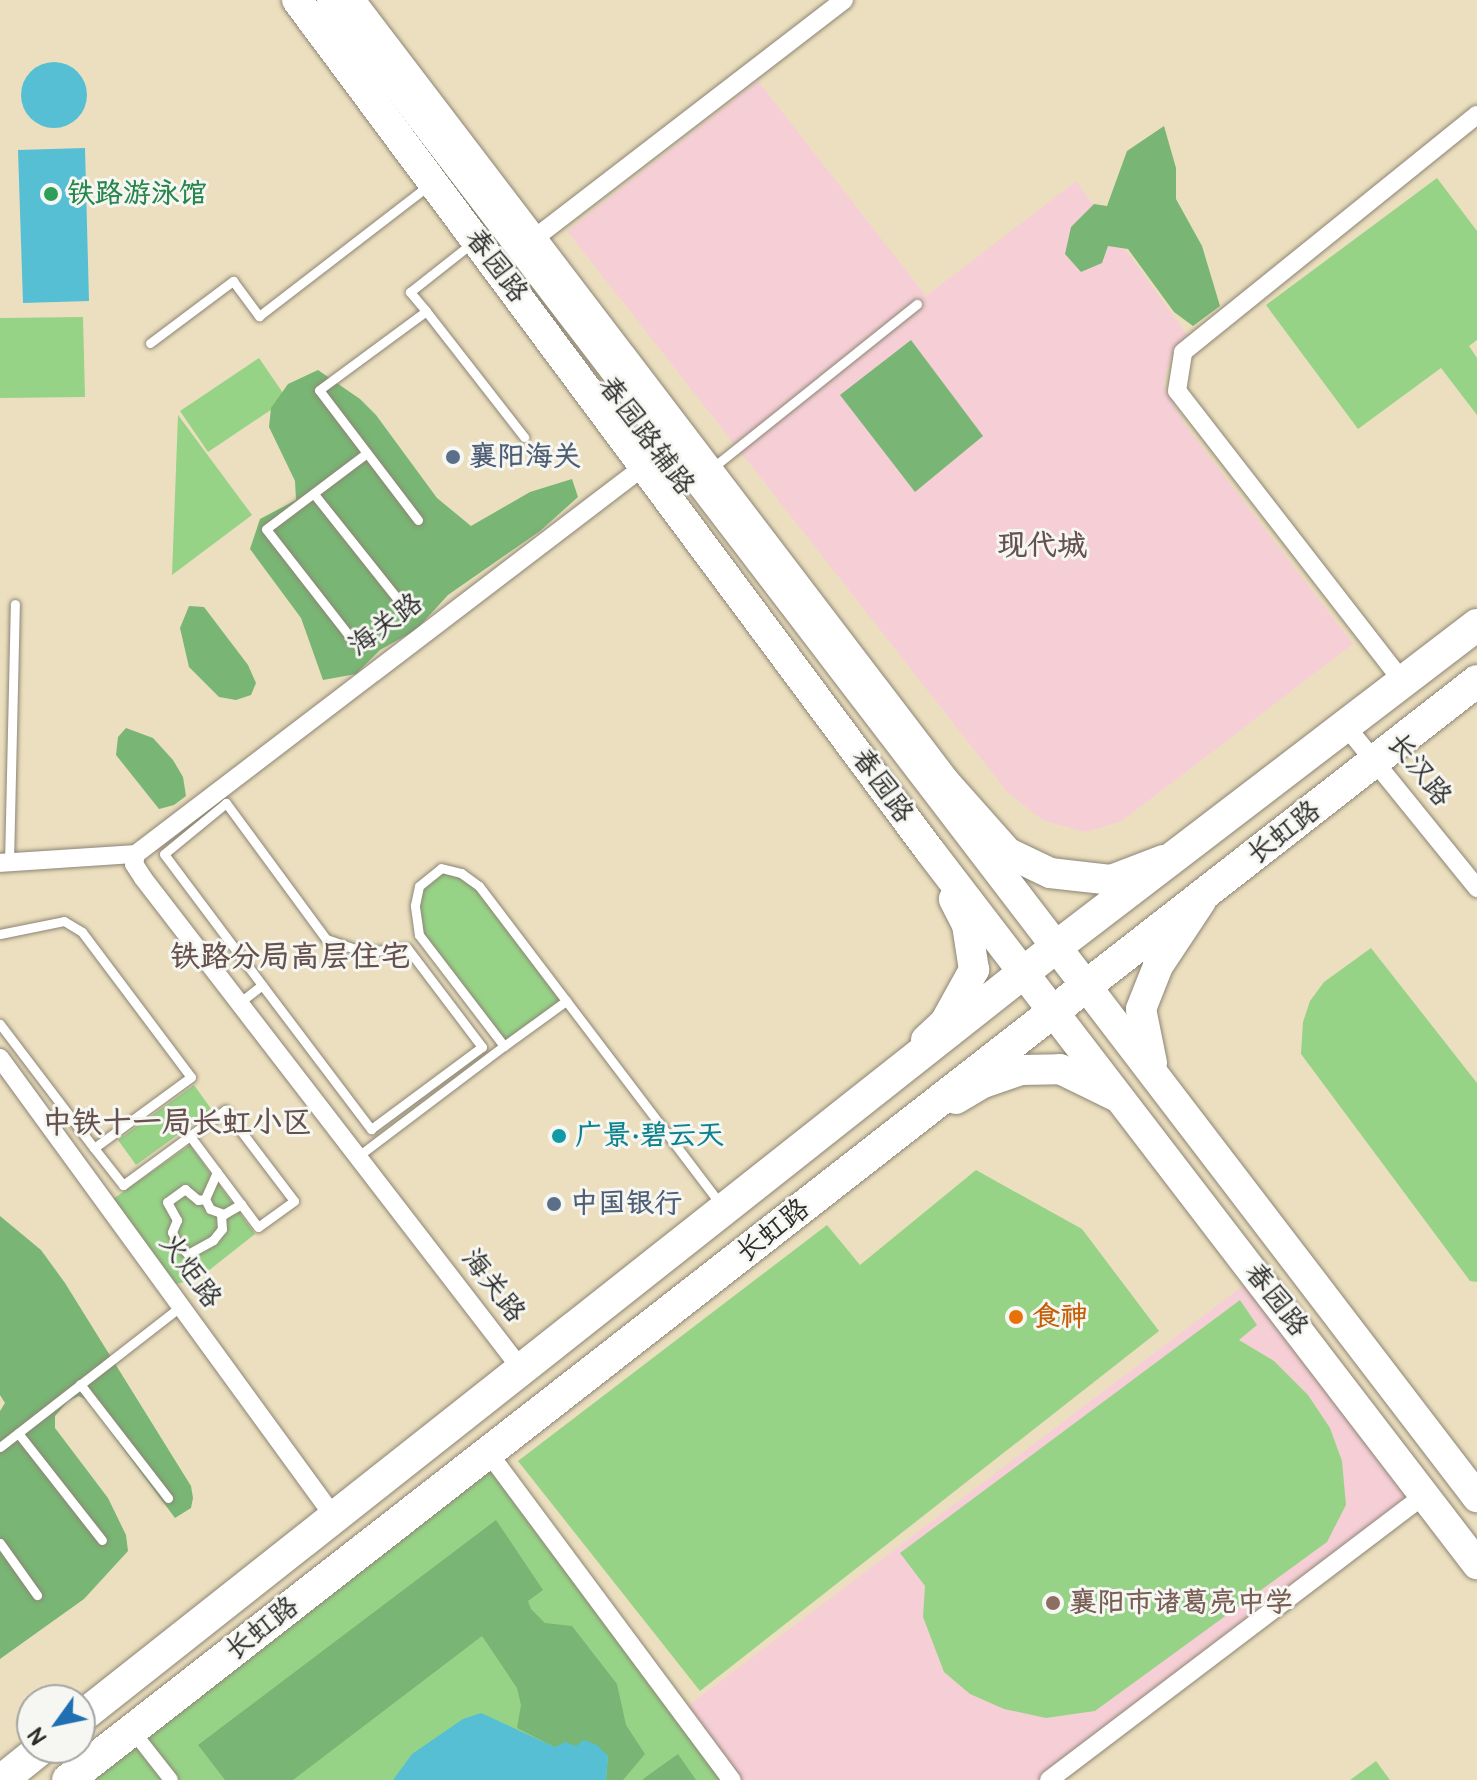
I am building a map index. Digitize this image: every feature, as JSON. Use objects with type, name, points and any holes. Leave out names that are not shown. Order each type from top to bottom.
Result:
[{"type":"highway","name":"长虹路","points":[[96,1705],[1056,947],[1477,625]]},
{"type":"highway","name":"长虹路","points":[[68,1780],[1477,681]]},
{"type":"highway","points":[[2,1780],[22,1764]]},
{"type":"main road","name":"春园路","points":[[297,0],[639,467],[1477,1564]]},
{"type":"main road","name":"春园路","points":[[332,0],[967,833],[1089,986],[1476,1492]]},
{"type":"main road","points":[[967,833],[1050,873],[1111,880],[1176,855]]},
{"type":"main road","points":[[874,1091],[945,1022],[974,970],[967,925],[930,851]]},
{"type":"main road","points":[[1153,1073],[1141,1009],[1158,966],[1204,896]]},
{"type":"main road","points":[[903,1131],[983,1083],[1021,1070],[1060,1069],[1120,1098]]},
{"type":"street","name":"春园路辅路","points":[[282,0],[467,247],[639,467],[923,855],[960,911]]},
{"type":"street","name":"春园路辅路","points":[[353,0],[948,781],[1015,856]]},
{"type":"street","points":[[535,238],[844,0]]},
{"type":"street","points":[[1403,682],[1177,391],[1183,352],[1477,115]]},
{"type":"street","name":"海关路","points":[[522,1370],[134,864],[136,854],[639,467],[672,445]]},
{"type":"street","name":"长汉路","points":[[1345,725],[1477,888]]},
{"type":"street","points":[[5,863],[136,854]]},
{"type":"street","name":"火炬路","points":[[0,1058],[335,1518]]},
{"type":"street","points":[[488,1452],[732,1780]]},
{"type":"street","points":[[1049,1780],[1425,1495]]},
{"type":"street","points":[[132,1730],[171,1780]]},
{"type":"lane","points":[[150,343],[233,281],[259,316],[424,189]]},
{"type":"lane","points":[[467,247],[410,292],[524,437]]},
{"type":"lane","points":[[711,469],[917,304]]},
{"type":"lane","points":[[418,520],[319,390],[426,311]]},
{"type":"lane","points":[[354,642],[266,529],[367,453]]},
{"type":"lane","points":[[314,494],[403,606]]},
{"type":"lane","points":[[5,863],[15,604]]},
{"type":"lane","points":[[226,803],[326,939],[364,952],[407,948],[482,1047],[371,1129],[262,985],[164,854],[226,803]]},
{"type":"lane","points":[[504,1046],[419,935],[415,905],[419,886],[441,868],[461,873],[479,886],[725,1209]]},
{"type":"lane","points":[[0,934],[64,921],[82,932],[191,1077],[94,1148]]},
{"type":"lane","points":[[239,1003],[262,985]]},
{"type":"lane","points":[[357,1157],[566,1001]]},
{"type":"lane","points":[[0,1024],[123,1185],[225,1110],[294,1201],[258,1227],[190,1136]]},
{"type":"lane","points":[[13,1076],[29,1063]]},
{"type":"lane","points":[[205,1199],[217,1172]]},
{"type":"lane","points":[[205,1199],[198,1200],[185,1189],[167,1202],[177,1220],[172,1232],[177,1243],[188,1254],[213,1240],[222,1229],[221,1214]]},
{"type":"lane","points":[[205,1199],[210,1209],[221,1214]]},
{"type":"lane","points":[[221,1214],[241,1204]]},
{"type":"lane","points":[[0,1447],[181,1306]]},
{"type":"lane","points":[[80,1384],[168,1498]]},
{"type":"lane","points":[[18,1433],[102,1540]]},
{"type":"lane","points":[[0,1543],[37,1595]]},
{"type":"shaded area","points":[[758,81],[926,296],[1076,181],[1188,336],[1171,356],[1163,385],[1185,425],[1353,644],[1122,821],[1086,832],[1044,821],[1008,793],[567,231]]},
{"type":"shaded area","name":"襄阳市诸葛亮中学","points":[[1257,1275],[1425,1495],[1049,1780],[732,1780],[681,1711]]},
{"type":"green space","points":[[1164,126],[1176,168],[1176,199],[1202,246],[1220,306],[1193,326],[1174,312],[1128,249],[1108,246],[1102,263],[1081,272],[1065,254],[1071,227],[1094,204],[1107,206],[1127,151]]},
{"type":"green space","points":[[1437,178],[1477,231],[1477,340],[1469,346],[1477,358],[1477,415],[1441,368],[1358,429],[1266,305]]},
{"type":"green space","points":[[83,317],[85,397],[0,398],[0,318]]},
{"type":"green space","points":[[911,340],[983,436],[915,492],[840,395]]},
{"type":"green space","points":[[259,358],[287,399],[208,452],[180,411]]},
{"type":"green space","points":[[318,370],[360,399],[376,415],[437,498],[471,526],[530,492],[572,479],[578,497],[540,531],[448,595],[416,630],[380,650],[356,674],[323,680],[301,618],[250,549],[260,519],[296,500],[295,481],[269,427],[271,408],[288,384]]},
{"type":"green space","points":[[178,415],[252,515],[172,575]]},
{"type":"green space","points":[[189,606],[204,607],[248,665],[256,683],[251,695],[236,700],[219,697],[189,667],[180,628]]},
{"type":"green space","points":[[126,728],[153,738],[173,760],[183,777],[186,796],[174,805],[159,809],[116,755],[118,737]]},
{"type":"green space","points":[[441,868],[479,886],[566,1001],[504,1046],[419,935],[419,886]]},
{"type":"green space","points":[[1371,948],[1477,1083],[1477,1282],[1470,1281],[1301,1054],[1303,1022],[1310,1001],[1324,982]]},
{"type":"green space","points":[[194,1085],[212,1110],[136,1165],[118,1140]]},
{"type":"green space","points":[[190,1145],[255,1234],[198,1279],[176,1284],[113,1199]]},
{"type":"green space","points":[[976,1170],[1082,1229],[1159,1331],[700,1691],[518,1461],[827,1225],[860,1265]]},
{"type":"green space","points":[[0,1216],[41,1250],[65,1283],[191,1486],[193,1498],[191,1508],[175,1518],[87,1400],[79,1396],[68,1401],[55,1416],[55,1428],[108,1498],[126,1535],[128,1551],[84,1599],[0,1659],[0,1411],[5,1403],[0,1395]]},
{"type":"green space","points":[[1240,1300],[1257,1325],[1239,1340],[1274,1361],[1308,1395],[1330,1428],[1342,1461],[1346,1505],[1327,1542],[1095,1711],[1046,1718],[1004,1709],[970,1694],[944,1672],[923,1617],[925,1586],[900,1553]]},
{"type":"green space","points":[[488,1452],[732,1780],[68,1780],[88,1764],[96,1764],[96,1758]]},
{"type":"green space","points":[[496,1520],[543,1590],[528,1601],[531,1609],[545,1623],[572,1626],[617,1684],[626,1725],[645,1754],[623,1780],[606,1780],[608,1756],[576,1746],[556,1748],[517,1728],[521,1705],[517,1688],[482,1636],[293,1780],[225,1780],[198,1745]]},
{"type":"green space","points":[[678,1754],[696,1780],[643,1780],[643,1779]]},
{"type":"green space","points":[[1376,1761],[1390,1780],[1350,1780]]},
{"type":"water","points":[[48,62],[60,62],[72,67],[82,77],[87,95],[85,108],[72,123],[60,128],[48,128],[36,123],[26,113],[21,101],[21,89],[26,77],[36,67]]},
{"type":"water","points":[[85,148],[89,301],[23,303],[18,150]]},
{"type":"water","points":[[481,1713],[555,1747],[565,1742],[576,1746],[584,1740],[597,1745],[608,1756],[606,1780],[393,1780],[412,1754],[463,1719]]},
{"type":"place","name":"铁路游泳馆","points":[[51,194]]},
{"type":"place","name":"襄阳海关","points":[[453,457]]},
{"type":"place","name":"广景·碧云天","points":[[559,1136]]},
{"type":"place","name":"中国银行","points":[[554,1204]]},
{"type":"place","name":"食神","points":[[1016,1317]]},
{"type":"place","name":"襄阳市诸葛亮中学","points":[[1053,1603]]},
{"type":"district","name":"现代城","points":[[1042,546]]},
{"type":"district","name":"铁路分局高层住宅","points":[[290,957]]},
{"type":"district","name":"中铁十一局长虹小区","points":[[177,1123]]}]
